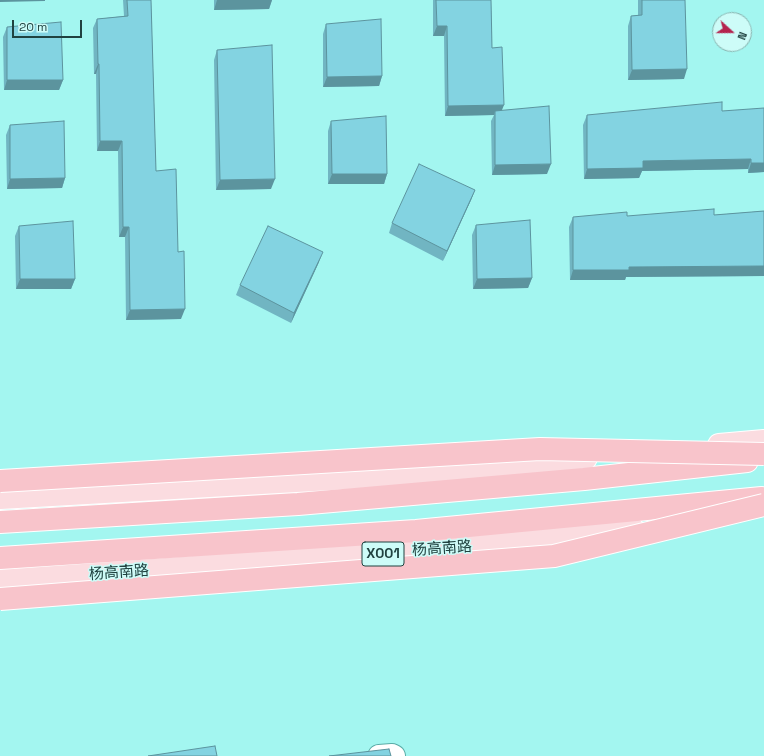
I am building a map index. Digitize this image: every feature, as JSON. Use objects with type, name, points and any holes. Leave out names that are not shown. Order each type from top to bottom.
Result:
[{"type":"highway","points":[[0,481],[540,449],[764,454]]},
{"type":"highway","points":[[0,522],[298,504],[584,479],[764,459]]},
{"type":"highway","name":"杨高南路","points":[[0,558],[416,531],[764,498]]},
{"type":"highway","points":[[0,599],[554,556],[764,505]]},
{"type":"main road","points":[[0,498],[400,474],[764,441]]},
{"type":"main road","name":"杨高南路","points":[[0,581],[483,546],[764,515]]},
{"type":"lane","points":[[378,756],[394,756]]},
{"type":"building","points":[[127,0],[151,0],[156,171],[176,169],[178,252],[184,251],[185,309],[130,310],[129,227],[123,227],[122,141],[100,141],[97,19],[128,16]]},
{"type":"building","points":[[436,0],[491,0],[492,48],[502,47],[504,105],[448,106],[447,26],[437,26]]},
{"type":"building","points":[[642,0],[685,0],[687,69],[632,70],[631,16],[642,15]]},
{"type":"building","points":[[381,19],[382,76],[327,77],[326,24]]},
{"type":"building","points":[[61,22],[63,80],[7,80],[7,27]]},
{"type":"building","points":[[272,45],[275,179],[220,180],[217,50]]},
{"type":"building","points":[[722,102],[722,111],[764,108],[764,163],[751,163],[751,159],[643,161],[643,168],[587,169],[587,115]]},
{"type":"building","points":[[549,106],[551,164],[495,165],[495,111]]},
{"type":"building","points":[[386,116],[387,174],[332,174],[331,121]]},
{"type":"building","points":[[64,121],[65,178],[10,179],[10,125]]},
{"type":"building","points":[[419,164],[475,190],[447,251],[392,223]]},
{"type":"building","points":[[714,209],[714,215],[764,211],[764,266],[629,267],[629,270],[573,270],[573,217],[627,212],[627,216]]},
{"type":"building","points":[[530,220],[532,278],[477,279],[476,225]]},
{"type":"building","points":[[73,221],[75,279],[20,279],[19,226]]},
{"type":"building","points":[[268,226],[323,252],[294,313],[240,285]]},
{"type":"building","points":[[215,746],[217,756],[148,756]]},
{"type":"building","points":[[389,749],[391,756],[329,756]]}]
